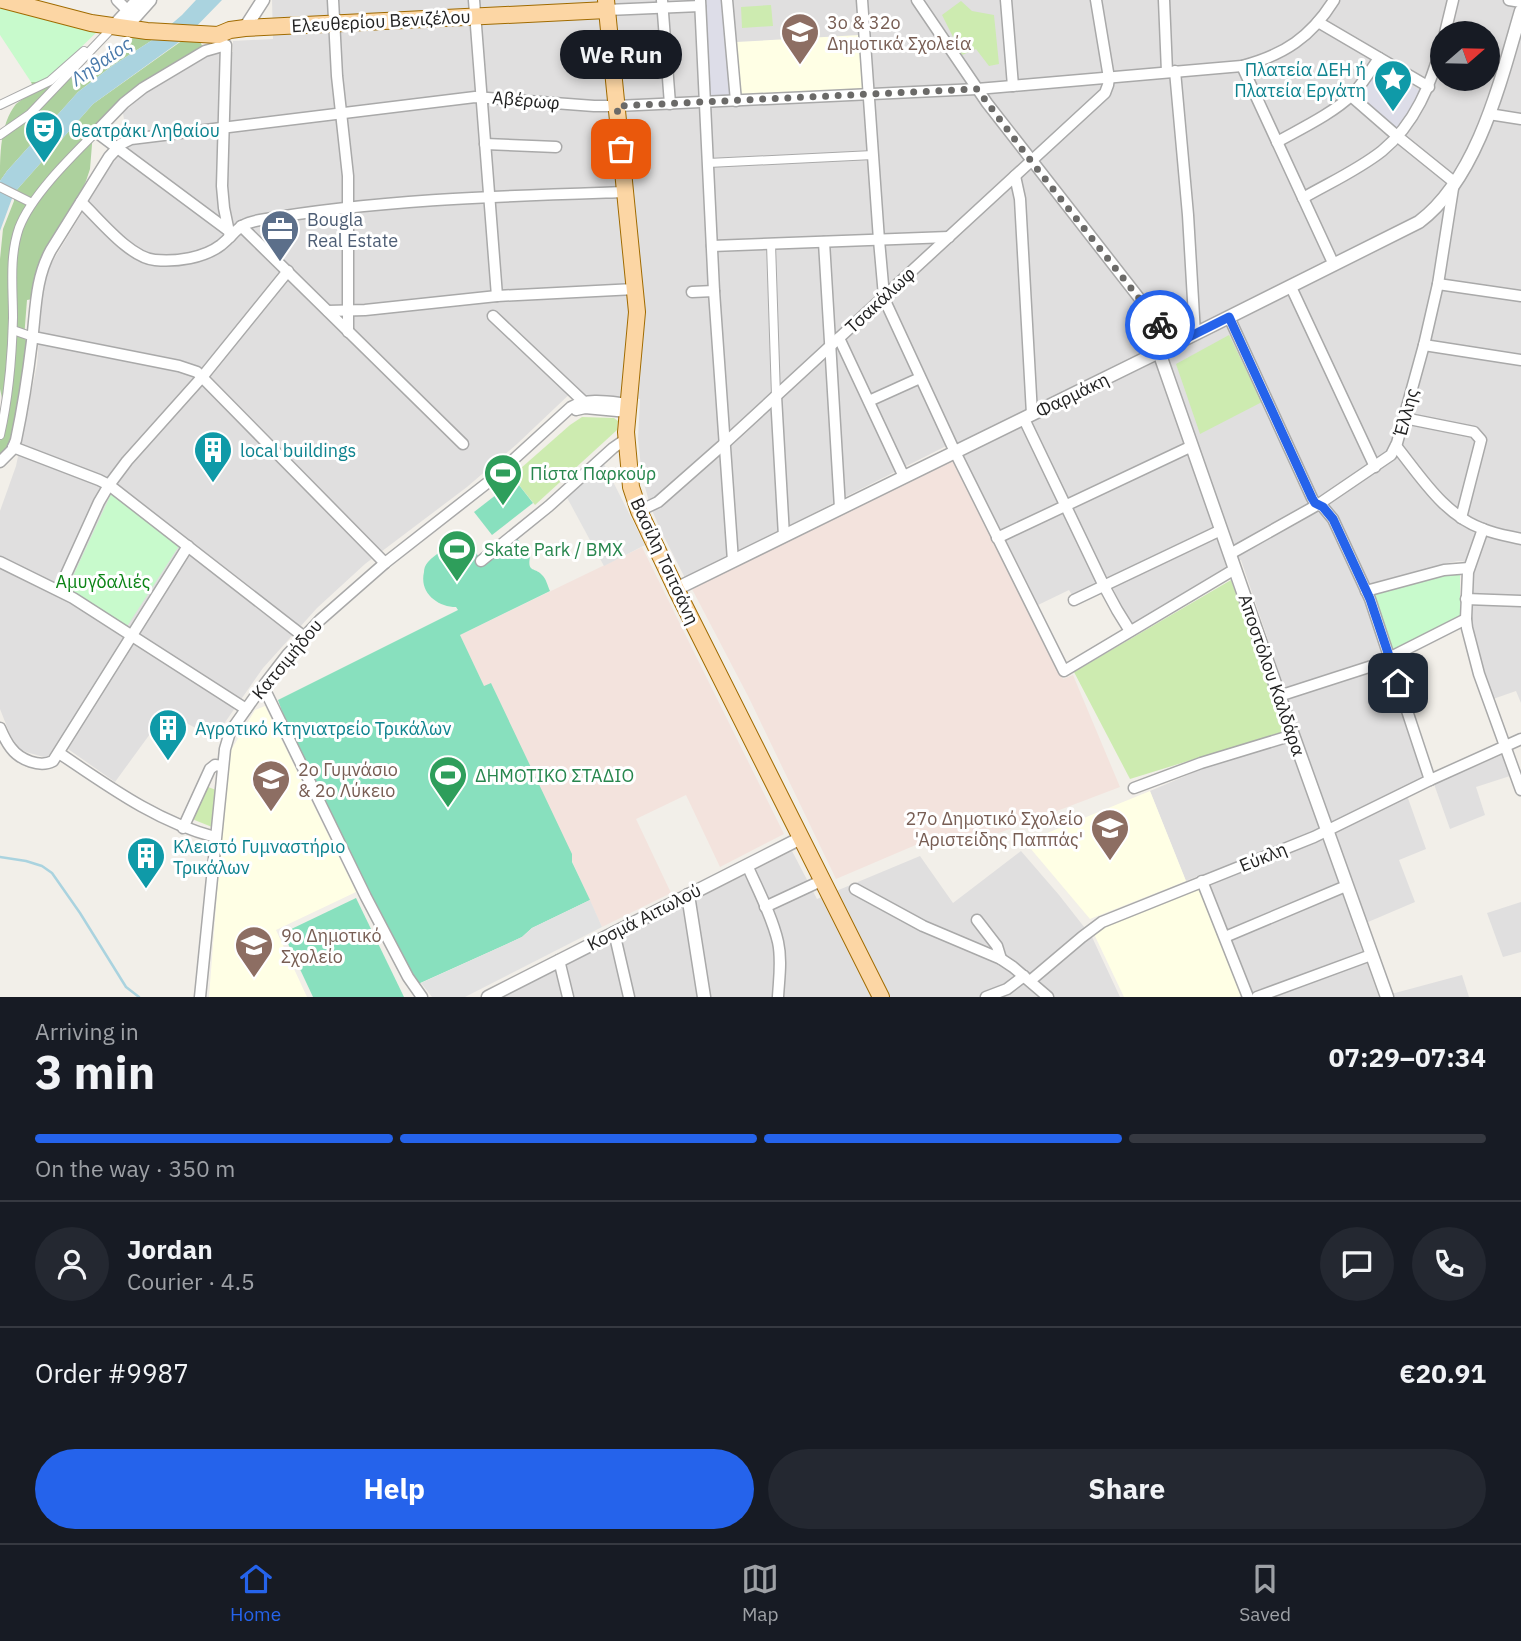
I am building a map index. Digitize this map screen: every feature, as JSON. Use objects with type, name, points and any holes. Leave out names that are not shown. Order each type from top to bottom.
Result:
[{"type":"main road","name":"Ελευθερίου Βενιζέλου","points":[[3,0],[25,3],[68,18],[124,21]]},
{"type":"main road","name":"Ελευθερίου Βενιζέλου","points":[[42,0],[77,11],[155,27],[228,33],[265,27],[475,17],[607,5]]},
{"type":"main road","name":"Βασίλη Τσιτσάνη","points":[[607,5],[637,322],[626,439],[631,487],[639,511],[676,589],[881,997]]},
{"type":"street","points":[[117,0],[124,21]]},
{"type":"street","points":[[124,21],[138,0]]},
{"type":"street","points":[[0,135],[30,114],[99,42],[150,0]]},
{"type":"street","points":[[264,0],[265,27]]},
{"type":"street","points":[[0,435],[10,379],[13,253],[20,226],[32,204],[124,103],[143,88],[205,51],[264,0]]},
{"type":"street","points":[[332,0],[349,207],[348,332]]},
{"type":"street","points":[[474,0],[496,296]]},
{"type":"street","points":[[727,0],[736,101]]},
{"type":"street","points":[[862,0],[884,296],[954,452],[1064,671],[1235,569]]},
{"type":"street","points":[[917,0],[977,89],[1175,344]]},
{"type":"street","points":[[1006,0],[1013,86]]},
{"type":"street","points":[[1096,0],[1109,78]]},
{"type":"street","points":[[1164,0],[1188,215],[1195,334]]},
{"type":"street","name":"Αβέρωφ","points":[[116,149],[122,142],[133,138],[482,96],[594,106],[670,104],[977,89],[1242,66],[1279,53],[1303,38],[1334,0]]},
{"type":"street","points":[[1448,21],[1453,0]]},
{"type":"street","points":[[1509,0],[1521,2]]},
{"type":"street","points":[[700,3],[714,291],[733,561]]},
{"type":"street","name":"Ελευθερίου Βενιζέλου","points":[[607,5],[700,3]]},
{"type":"street","points":[[662,4],[670,104]]},
{"type":"street","name":"Φαρμάκη","points":[[676,589],[1406,230],[1426,216],[1445,196],[1472,155],[1489,114],[1521,11]]},
{"type":"street","points":[[1318,22],[1429,87]]},
{"type":"street","points":[[228,33],[222,186],[229,234]]},
{"type":"street","points":[[0,113],[0,105],[50,81],[99,42]]},
{"type":"street","points":[[1277,142],[1351,96],[1379,58]]},
{"type":"street","points":[[1242,66],[1334,265]]},
{"type":"street","name":"Τσακάλωφ","points":[[639,511],[658,502],[949,237],[1105,93],[1109,78]]},
{"type":"street","points":[[1303,198],[1375,156],[1397,136],[1413,115],[1430,84]]},
{"type":"street","points":[[1351,96],[1454,182]]},
{"type":"street","points":[[1489,114],[1521,119]]},
{"type":"street","points":[[96,132],[229,234]]},
{"type":"street","points":[[485,144],[556,147]]},
{"type":"street","points":[[0,461],[16,440],[41,273],[51,250],[107,159],[116,149]]},
{"type":"street","points":[[708,163],[873,155]]},
{"type":"street","points":[[1015,176],[1020,199],[1028,416],[1066,506],[1116,610],[1130,631]]},
{"type":"street","name":"Έλλης","points":[[1230,555],[1319,505],[1387,458],[1396,446],[1438,284],[1454,182]]},
{"type":"street","points":[[0,187],[32,204]]},
{"type":"street","points":[[81,202],[131,250],[144,258],[164,260],[196,256],[217,248],[229,234],[257,220],[349,207],[490,196],[625,192]]},
{"type":"street","points":[[1426,216],[1449,213]]},
{"type":"street","points":[[241,226],[463,444]]},
{"type":"street","points":[[712,246],[949,237]]},
{"type":"street","points":[[824,242],[835,342],[840,508]]},
{"type":"street","points":[[771,244],[783,536]]},
{"type":"street","points":[[59,590],[109,485],[203,376],[288,271]]},
{"type":"street","points":[[1438,284],[1521,296]]},
{"type":"street","points":[[1291,286],[1375,467]]},
{"type":"street","points":[[328,312],[496,296],[635,289]]},
{"type":"street","points":[[692,292],[714,291]]},
{"type":"street","points":[[493,316],[565,384],[577,406],[594,401],[629,408]]},
{"type":"street","points":[[1229,317],[1312,498],[1333,519],[1366,592],[1430,780]]},
{"type":"street","points":[[13,330],[33,337],[180,366],[203,376],[385,562]]},
{"type":"street","points":[[835,342],[869,401],[904,477]]},
{"type":"street","points":[[1423,345],[1521,360]]},
{"type":"street","name":"Αποστόλου Καλδάρα","points":[[1159,352],[1387,997]]},
{"type":"street","points":[[869,401],[920,377]]},
{"type":"street","name":"Κατσιμήδου","points":[[200,997],[222,766],[230,732],[303,636],[341,599],[491,480],[577,406]]},
{"type":"street","points":[[1404,418],[1479,435],[1481,440],[1461,518]]},
{"type":"street","points":[[481,561],[626,439]]},
{"type":"street","points":[[997,538],[1192,446]]},
{"type":"street","points":[[1396,446],[1438,498],[1461,518],[1483,529],[1521,539]]},
{"type":"street","points":[[13,447],[109,485],[303,636]]},
{"type":"street","points":[[1483,529],[1469,568],[1466,620],[1475,661],[1521,790]]},
{"type":"street","points":[[1074,600],[1221,530]]},
{"type":"street","points":[[0,728],[10,747],[24,759],[39,764],[53,761],[188,546]]},
{"type":"street","points":[[0,562],[59,590],[246,709]]},
{"type":"street","points":[[1366,592],[1444,570],[1469,568]]},
{"type":"street","points":[[1466,599],[1521,601]]},
{"type":"street","points":[[1279,696],[1389,659],[1466,620]]},
{"type":"street","points":[[263,686],[366,897],[408,977],[422,997]]},
{"type":"street","points":[[1135,788],[1210,760],[1293,735]]},
{"type":"street","name":"Εύκλη","points":[[986,997],[1027,979],[1102,922],[1327,831],[1521,739]]},
{"type":"street","points":[[58,753],[156,815],[183,828],[215,838]]},
{"type":"street","points":[[183,828],[212,767],[222,766]]},
{"type":"street","points":[[204,780],[220,786]]},
{"type":"street","name":"Κοσμά Αιτωλού","points":[[488,997],[801,838]]},
{"type":"street","points":[[747,865],[779,949],[778,997]]},
{"type":"street","points":[[765,907],[823,880]]},
{"type":"street","points":[[1202,881],[1248,997]]},
{"type":"street","points":[[1224,937],[1346,886]]},
{"type":"street","points":[[855,890],[923,926],[1001,959],[1048,997]]},
{"type":"street","points":[[688,895],[704,997]]},
{"type":"street","points":[[976,920],[997,946],[1001,959]]},
{"type":"street","points":[[614,932],[629,997]]},
{"type":"street","points":[[1257,997],[1280,993],[1371,955]]},
{"type":"street","points":[[559,960],[568,997]]},
{"type":"street","points":[[514,983],[516,997]]},
{"type":"shaded area","points":[[272,0],[1521,0],[1521,703],[1516,691],[1493,699],[1477,653],[1472,634],[1470,597],[1475,562],[1448,563],[1362,586],[1424,777],[1404,787],[1426,849],[1399,860],[1415,902],[1354,928],[1379,997],[1252,997],[1203,874],[1186,881],[1150,791],[1204,768],[1260,749],[1302,740],[1241,560],[1131,626],[1108,578],[1072,595],[1069,590],[1038,605],[956,441],[685,578],[651,508],[642,477],[638,439],[640,399],[583,395],[575,389],[467,487],[365,564],[317,608],[263,668],[214,738],[166,712],[115,782],[58,742],[47,758],[15,747],[0,709],[0,511],[16,466],[37,365],[42,296],[47,274],[111,165],[128,146],[123,113],[150,89],[212,52],[233,52],[233,41],[273,39]]},
{"type":"shaded area","points":[[701,0],[726,0],[735,99],[707,101]]},
{"type":"shaded area","name":"3ο & 32ο Δημοτικά Σχολεία","points":[[860,35],[864,89],[740,95],[736,42]]},
{"type":"shaded area","name":"Πλατεία ΔΕΗ ή Πλατεία Εργάτη","points":[[1378,66],[1422,92],[1398,130],[1357,95]]},
{"type":"shaded area","points":[[601,458],[645,545],[604,566],[564,492]]},
{"type":"shaded area","points":[[953,460],[1063,679],[1073,675],[1120,787],[999,833],[918,844],[836,879],[749,698],[692,589]]},
{"type":"shaded area","points":[[642,547],[784,834],[720,867],[686,795],[636,819],[671,893],[602,927],[491,683],[484,687],[460,635]]},
{"type":"shaded area","name":"2ο Γυμνάσιο & 2ο Λύκειο","points":[[265,706],[356,892],[276,930],[307,997],[209,997],[230,752],[255,710]]},
{"type":"shaded area","points":[[1502,755],[1510,776],[1476,787],[1485,815],[1450,829],[1434,784]]},
{"type":"shaded area","name":"27ο Δημοτικό Σχολείο 'Αριστείδης Παππάς'","points":[[1150,791],[1186,881],[1090,919],[1025,842]]},
{"type":"shaded area","points":[[792,851],[817,899],[920,856],[953,903],[1021,851],[1092,937],[1120,997],[503,997]]},
{"type":"shaded area","points":[[1201,888],[1244,995],[1124,997],[1094,934]]},
{"type":"shaded area","points":[[590,900],[602,927],[465,997],[432,997],[421,983],[522,937],[532,928]]},
{"type":"shaded area","points":[[1521,902],[1521,952],[1503,957],[1487,913]]},
{"type":"shaded area","points":[[1462,975],[1469,997],[1380,997]]},
{"type":"green space","points":[[961,1],[972,11],[994,15],[999,64],[989,66],[976,49],[962,55],[942,15]]},
{"type":"green space","points":[[0,4],[100,29],[49,78],[31,82],[0,35]]},
{"type":"green space","points":[[771,5],[773,26],[742,28],[741,7]]},
{"type":"green space","points":[[133,38],[154,39],[78,92],[0,181],[4,130],[16,104],[35,91],[31,82],[72,78]]},
{"type":"green space","points":[[183,40],[200,41],[203,48],[93,132],[90,169],[86,181],[33,299],[27,300],[24,338],[29,344],[25,382],[9,448],[0,454],[6,416],[0,389],[0,259],[3,229],[14,201],[14,193],[93,104]]},
{"type":"green space","points":[[1229,335],[1262,402],[1200,434],[1176,364]]},
{"type":"green space","points":[[582,417],[614,418],[618,421],[617,430],[535,505],[512,476]]},
{"type":"green space","name":"Πίστα Παρκούρ","points":[[515,480],[533,503],[492,535],[474,512]]},
{"type":"green space","name":"Αμυγδαλιές","points":[[111,494],[179,546],[126,628],[67,589]]},
{"type":"green space","points":[[514,534],[530,557],[531,568],[543,576],[550,591],[460,635],[484,686],[491,683],[572,854],[572,862],[590,900],[532,928],[522,937],[418,984],[366,884],[278,700],[458,610],[437,601],[427,592],[423,580],[427,563],[464,536],[481,560]]},
{"type":"green space","points":[[1454,571],[1460,572],[1460,618],[1392,651],[1373,593]]},
{"type":"green space","points":[[1231,580],[1285,731],[1130,779],[1074,672]]},
{"type":"green space","points":[[208,787],[216,790],[212,827],[192,819]]},
{"type":"green space","points":[[356,898],[404,997],[313,997],[283,933]]},
{"type":"water","name":"Ληθαίος","points":[[196,0],[222,0],[186,37],[93,104],[14,193],[0,231],[0,181],[7,171],[78,92],[154,39]]},
{"type":"waterway","points":[[0,857],[26,861],[42,866],[52,873],[126,987],[139,997]]},
{"type":"way so far","points":[[621,149],[617,106],[977,89],[1160,325]]},
{"type":"place","name":"3ο & 32ο Δημοτικά Σχολεία","points":[[800,66]]},
{"type":"place","name":"Πλατεία ΔΕΗ ή Πλατεία Εργάτη","points":[[1393,113]]},
{"type":"place","name":"We Run","points":[[621,149]]},
{"type":"place","name":"θεατράκι Ληθαίου","points":[[44,164]]},
{"type":"place","name":"Bougla Real Estate","points":[[280,263]]},
{"type":"place","name":"local buildings","points":[[213,484]]},
{"type":"place","name":"Πίστα Παρκούρ","points":[[503,507]]},
{"type":"place","name":"Skate Park / BMX","points":[[457,583]]},
{"type":"place","name":"Αγροτικό Κτηνιατρείο Τρικάλων","points":[[168,762]]},
{"type":"place","name":"ΔΗΜΟΤΙΚΟ ΣΤΑΔΙΟ","points":[[448,809]]},
{"type":"place","name":"2ο Γυμνάσιο & 2ο Λύκειο","points":[[271,813]]},
{"type":"place","name":"27ο Δημοτικό Σχολείο 'Αριστείδης Παππάς'","points":[[1110,862]]},
{"type":"place","name":"Κλειστό Γυμναστήριο Τρικάλων","points":[[146,890]]},
{"type":"place","name":"9ο Δημοτικό Σχολείο","points":[[254,979]]},
{"type":"route","points":[[1160,325],[1175,344],[1229,317],[1312,498],[1328,511],[1333,519],[1370,599],[1398,683]]}]
